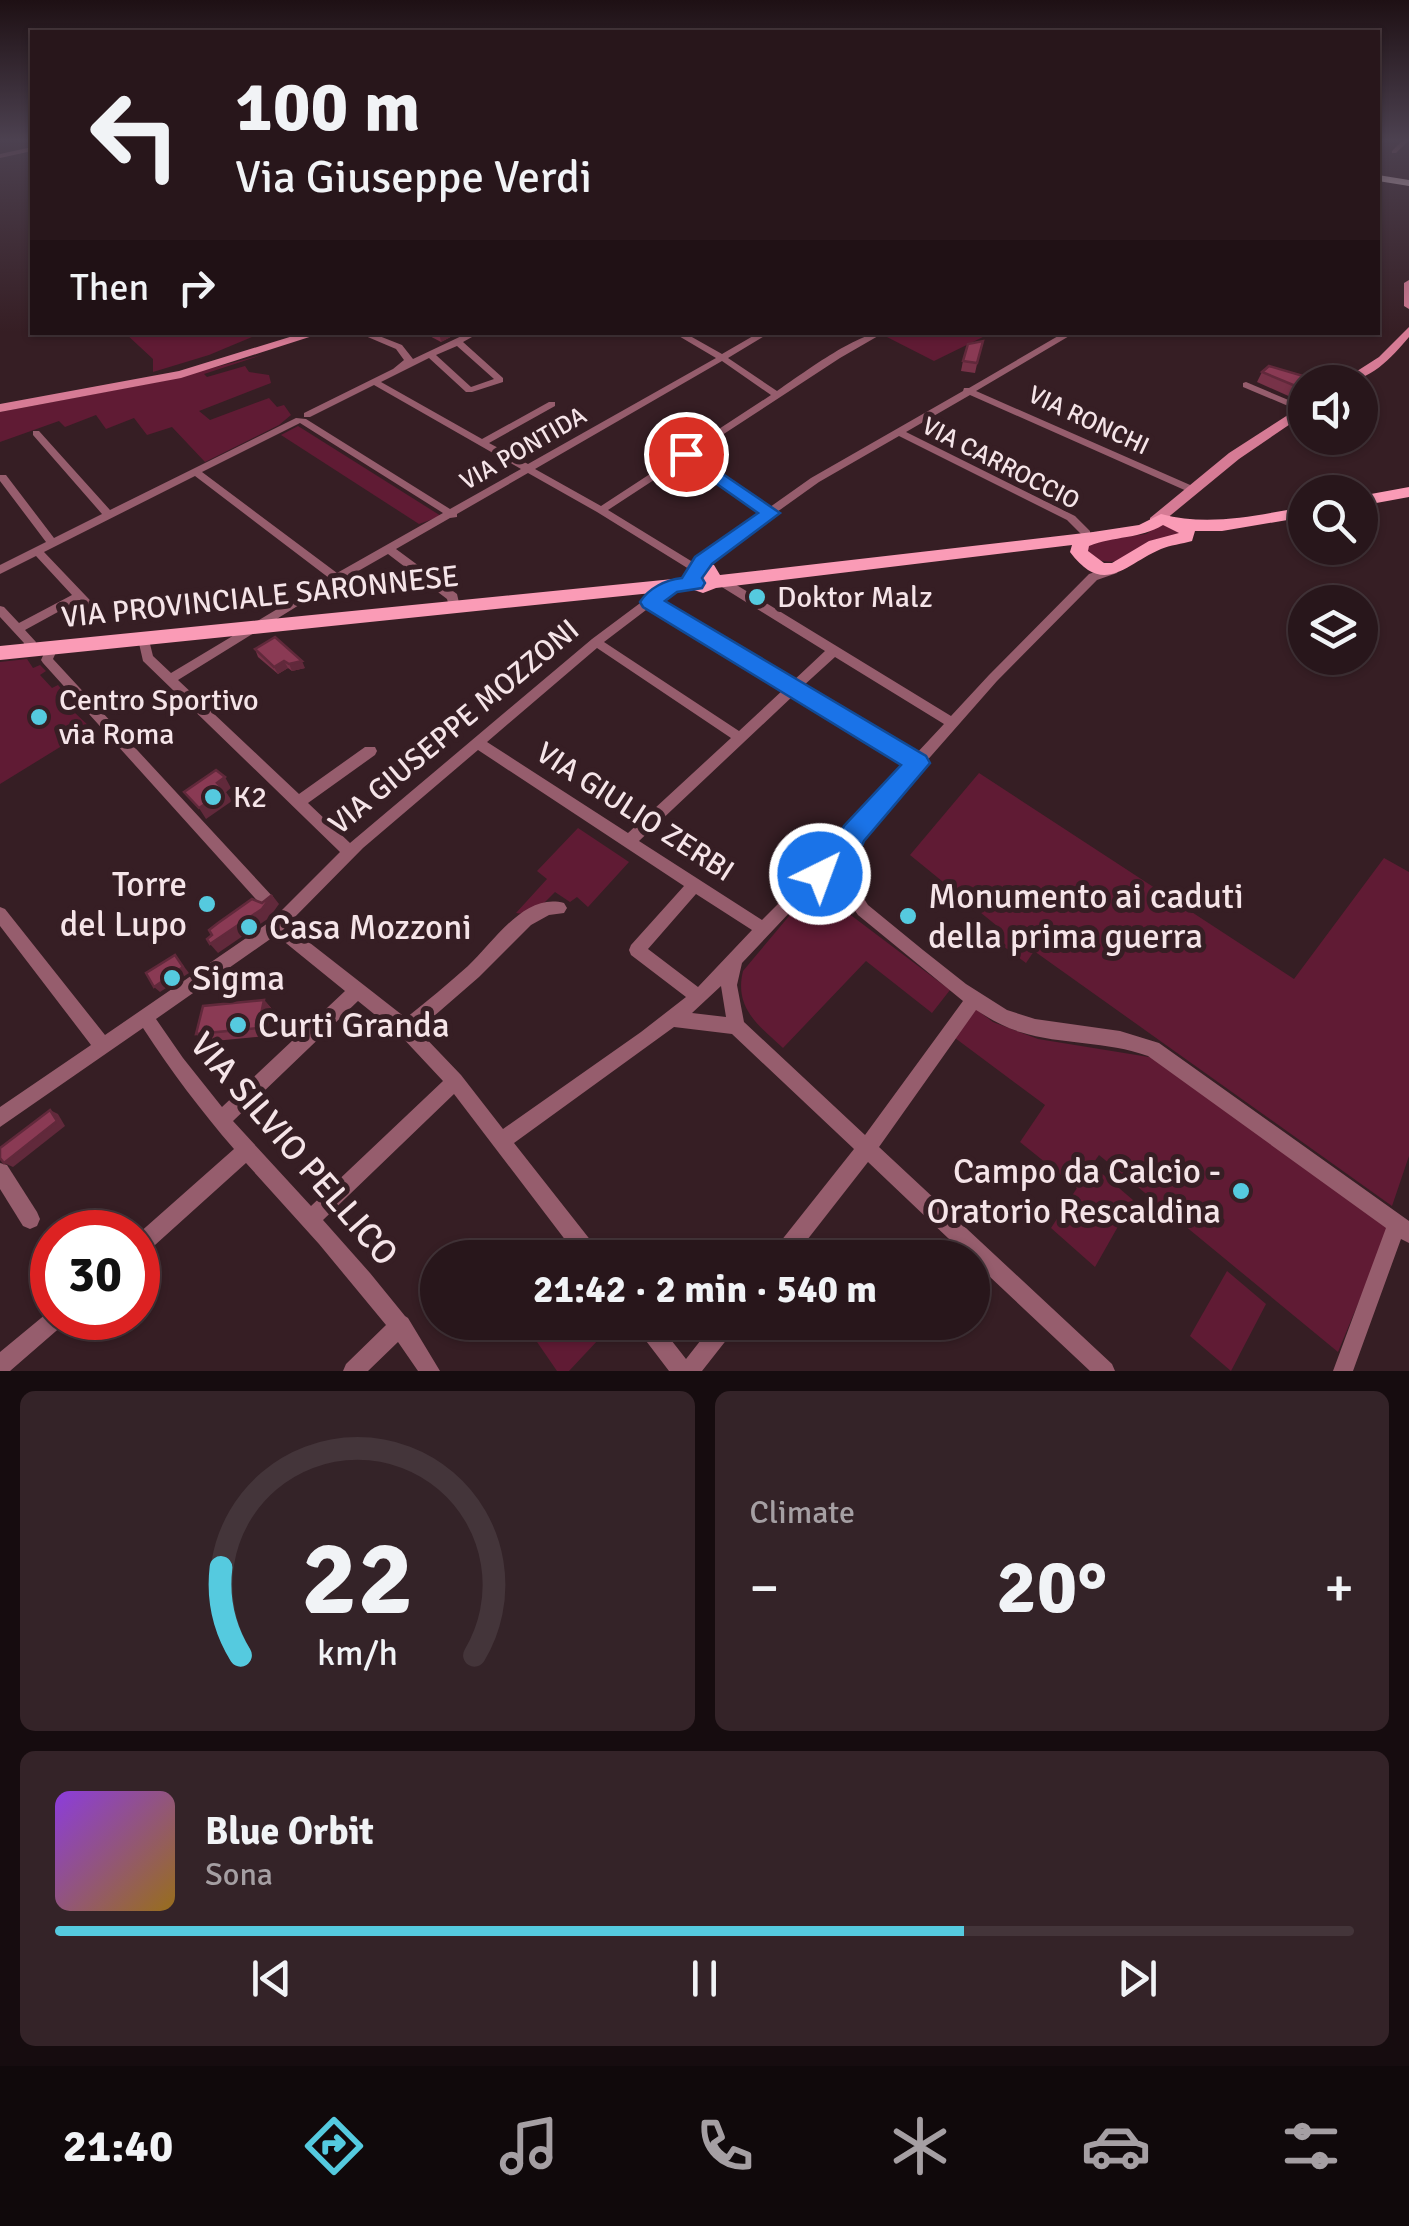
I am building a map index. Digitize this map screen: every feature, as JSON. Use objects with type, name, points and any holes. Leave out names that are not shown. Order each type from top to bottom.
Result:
[{"type":"main road","points":[[1378,498],[1409,492]]},
{"type":"main road","points":[[1179,523],[1222,526],[1288,515]]},
{"type":"main road","name":"VIA PROVINCIALE SARONNESE","points":[[0,654],[454,607],[704,576],[1026,546],[1143,530],[1155,521],[1179,523]]},
{"type":"main road","name":"VIA PROVINCIALE SARONNESE","points":[[1026,546],[1054,548],[1089,566],[1116,569],[1129,565],[1179,523]]},
{"type":"main road","points":[[1089,535],[1079,548],[1089,566]]},
{"type":"main road","name":"VIA PROVINCIALE SARONNESE","points":[[526,599],[671,586],[704,576]]},
{"type":"street","points":[[1409,283],[1409,306]]},
{"type":"street","points":[[1374,365],[1409,330]]},
{"type":"street","points":[[0,406],[196,363],[268,335]]},
{"type":"street","points":[[0,406],[181,374],[310,335]]},
{"type":"street","points":[[376,335],[405,350],[409,360],[403,367]]},
{"type":"street","points":[[0,570],[471,335]]},
{"type":"street","points":[[682,335],[724,358],[776,395]]},
{"type":"street","name":"VIA PONTIDA","points":[[171,679],[300,599],[762,335]]},
{"type":"street","points":[[602,510],[776,395],[876,335]]},
{"type":"street","points":[[704,576],[702,562],[771,513],[896,431],[1067,335]]},
{"type":"street","points":[[431,355],[469,390],[500,380],[458,342]]},
{"type":"street","points":[[374,382],[602,510],[704,576],[952,723]]},
{"type":"street","points":[[1246,385],[1288,402]]},
{"type":"street","name":"VIA RONCHI","points":[[967,390],[1048,422],[1193,490]]},
{"type":"street","points":[[482,442],[552,404]]},
{"type":"street","points":[[302,419],[453,515]]},
{"type":"street","points":[[1179,523],[1193,490],[1288,419]]},
{"type":"street","name":"VIA CARROCCIO","points":[[896,431],[1071,518],[1089,535]]},
{"type":"street","points":[[36,433],[108,514]]},
{"type":"street","points":[[686,454],[771,513]]},
{"type":"street","points":[[196,472],[338,579]]},
{"type":"street","points":[[2,477],[52,543]]},
{"type":"street","points":[[390,550],[453,596],[454,607]]},
{"type":"street","points":[[37,551],[100,617]]},
{"type":"street","points":[[842,861],[853,834],[1089,566]]},
{"type":"street","name":"VIA GIUSEPPE MOZZONI","points":[[0,1118],[278,923],[350,851],[596,642],[671,586]]},
{"type":"street","points":[[17,629],[79,596]]},
{"type":"street","points":[[297,623],[300,599]]},
{"type":"street","points":[[650,602],[918,763]]},
{"type":"street","points":[[0,610],[30,642],[26,651]]},
{"type":"street","points":[[144,639],[146,658],[350,851]]},
{"type":"street","points":[[596,642],[740,738]]},
{"type":"street","points":[[52,648],[47,660],[268,902]]},
{"type":"street","points":[[629,840],[834,650]]},
{"type":"street","name":"VIA GIULIO ZERBI","points":[[478,742],[760,928]]},
{"type":"street","points":[[298,802],[370,751]]},
{"type":"street","points":[[822,879],[824,866],[842,861]]},
{"type":"street","points":[[842,861],[856,874],[850,889]]},
{"type":"street","points":[[822,879],[834,890],[850,889]]},
{"type":"street","points":[[500,1142],[672,1019],[734,961],[793,896],[822,879]]},
{"type":"street","points":[[696,885],[638,950],[698,997]]},
{"type":"street","points":[[850,889],[863,910],[975,998],[1016,1022],[1120,1037],[1153,1049],[1403,1228],[1348,1369]]},
{"type":"street","points":[[406,1029],[478,968],[516,928],[546,908],[559,908]]},
{"type":"street","points":[[0,914],[102,1045]]},
{"type":"street","points":[[278,923],[406,1029],[455,1081],[578,1240]]},
{"type":"street","points":[[734,961],[729,985],[736,1026],[1105,1371]]},
{"type":"street","points":[[220,1122],[357,991]]},
{"type":"street","points":[[794,1240],[866,1149],[975,998]]},
{"type":"street","name":"VIA SILVIO PELLICO","points":[[145,1017],[220,1122],[401,1324],[430,1371]]},
{"type":"street","points":[[672,1019],[736,1026]]},
{"type":"street","points":[[313,1226],[390,1142],[455,1081]]},
{"type":"street","points":[[160,1226],[246,1150]]},
{"type":"street","points":[[0,1172],[30,1219]]},
{"type":"street","points":[[353,1371],[401,1324]]},
{"type":"street","points":[[0,1366],[30,1340]]},
{"type":"street","points":[[659,1340],[685,1371],[712,1340]]},
{"type":"shaded area","points":[[127,335],[252,337],[153,372],[153,359]]},
{"type":"shaded area","points":[[883,335],[985,336],[934,361]]},
{"type":"shaded area","points":[[265,354],[204,374],[207,377],[245,366],[249,372],[269,375],[271,383],[199,411],[210,420],[269,398],[277,407],[284,405],[291,415],[279,425],[205,462],[172,427],[147,435],[134,418],[106,429],[96,415],[65,427],[59,421],[0,442],[0,412],[163,381]]},
{"type":"shaded area","points":[[298,426],[441,516],[419,524],[281,435]]},
{"type":"shaded area","points":[[1162,524],[1182,532],[1124,560],[1100,561],[1087,556],[1086,543],[1146,534]]},
{"type":"shaded area","name":"Centro Sportivo via Roma","points":[[27,659],[33,668],[40,665],[46,671],[40,675],[52,688],[58,685],[63,691],[57,696],[91,728],[0,784],[0,662]]},
{"type":"shaded area","points":[[979,773],[1294,979],[1384,858],[1409,872],[1409,1156],[1392,1206],[1034,951],[1026,963],[995,940],[1002,930],[910,855]]},
{"type":"shaded area","points":[[578,828],[629,862],[588,907],[577,897],[570,902],[555,892],[532,915],[516,913],[547,879],[537,871]]},
{"type":"shaded area","points":[[813,902],[844,910],[950,990],[932,1013],[866,961],[783,1048],[745,1006],[743,971],[795,909]]},
{"type":"shaded area","name":"Campo da Calcio - Oratorio Rescaldina","points":[[973,1007],[993,1022],[1038,1039],[1155,1058],[1389,1229],[1338,1352],[1099,1155],[1092,1165],[1133,1200],[1095,1267],[1051,1228],[1077,1188],[1020,1142],[1045,1105],[951,1035]]},
{"type":"shaded area","points":[[1227,1271],[1266,1304],[1231,1371],[1190,1336]]},
{"type":"shaded area","points":[[536,1340],[598,1340],[569,1371],[557,1371]]},
{"type":"building","points":[[983,341],[977,363],[963,361],[968,344]]},
{"type":"building","points":[[1269,366],[1288,372],[1288,383],[1262,372]]},
{"type":"building","points":[[275,637],[302,661],[284,661],[274,667],[255,649]]},
{"type":"building","points":[[216,770],[225,777],[217,783],[225,791],[199,808],[184,792]]},
{"type":"building","points":[[272,895],[262,909],[210,944],[209,930],[252,899],[262,903]]},
{"type":"building","points":[[175,955],[183,967],[154,987],[146,973]]},
{"type":"building","points":[[264,1000],[258,1028],[196,1034],[203,1006]]},
{"type":"building","points":[[50,1110],[57,1121],[4,1163],[0,1148]]},
{"type":"place","name":"Doktor Malz","points":[[757,597]]},
{"type":"place","name":"Centro Sportivo via Roma","points":[[39,717]]},
{"type":"place","name":"K2","points":[[213,797]]},
{"type":"place","name":"Torre del Lupo","points":[[207,904]]},
{"type":"place","name":"Monumento ai caduti della prima guerra","points":[[908,916]]},
{"type":"place","name":"Casa Mozzoni","points":[[249,927]]},
{"type":"place","name":"Sigma","points":[[172,978]]},
{"type":"place","name":"Curti Granda","points":[[238,1025]]},
{"type":"place","name":"Campo da Calcio - Oratorio Rescaldina","points":[[1241,1191]]},
{"type":"route","points":[[686,454],[771,513],[702,562],[701,569],[690,575],[694,583],[671,586],[650,602],[918,763],[853,834],[842,861],[828,862],[820,874]]}]
